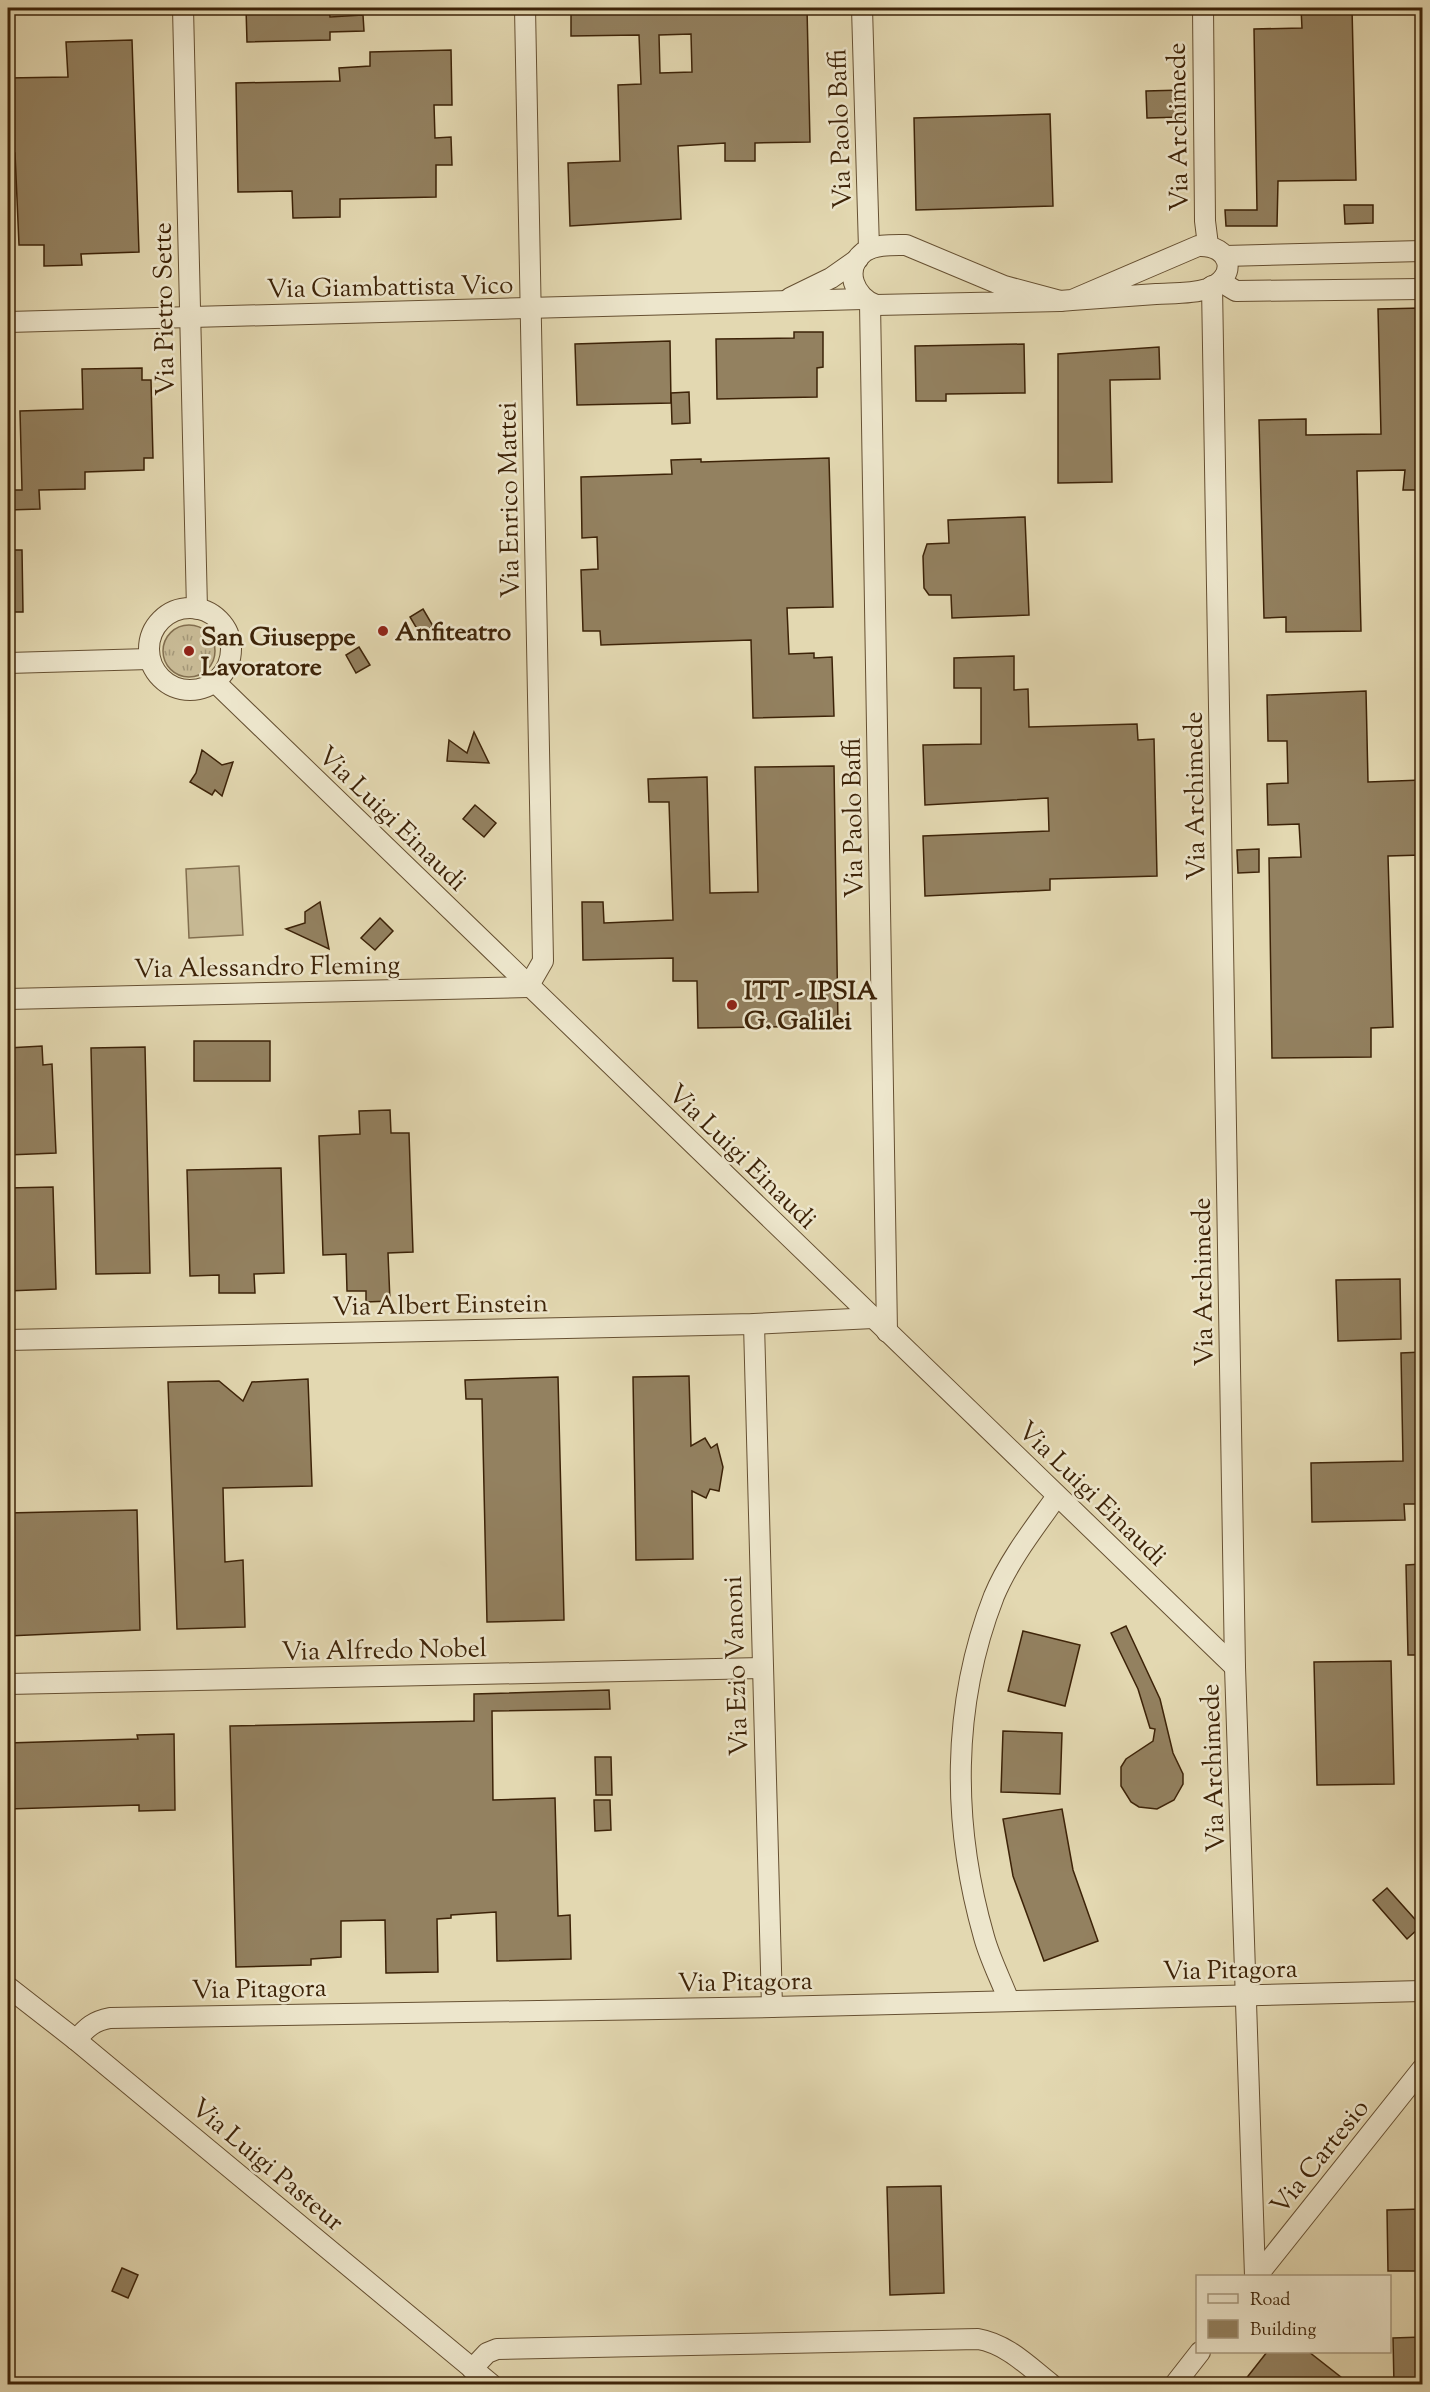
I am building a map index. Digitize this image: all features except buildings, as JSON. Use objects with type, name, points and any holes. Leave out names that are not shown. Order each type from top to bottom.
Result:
[{"type":"street","name":"Via Pietro Sette","points":[[183,8],[197,609]]},
{"type":"street","name":"Via Enrico Mattei","points":[[525,8],[543,961],[528,987]]},
{"type":"street","name":"Via Paolo Baffi","points":[[862,8],[863,254]]},
{"type":"street","name":"Via Archimede","points":[[1203,8],[1205,221],[1208,245]]},
{"type":"street","points":[[773,303],[810,290],[863,254],[906,245],[1004,285],[1066,300],[1189,249],[1208,245],[1225,256],[1422,251]]},
{"type":"street","points":[[863,254],[854,281],[859,295],[867,301],[888,305],[1066,300],[1196,291],[1216,284],[1228,270],[1225,256]]},
{"type":"street","points":[[1216,284],[1236,291],[1422,289]]},
{"type":"street","name":"Via Archimede","points":[[1216,284],[1235,1667],[1256,2275]]},
{"type":"street","name":"Via Giambattista Vico","points":[[8,322],[867,301]]},
{"type":"street","name":"Via Paolo Baffi","points":[[867,301],[887,1332]]},
{"type":"street","points":[[197,609],[210,613],[220,622],[229,640],[230,660],[224,673],[214,682],[196,690],[176,688],[164,682],[155,672],[149,659],[148,646],[152,632],[170,613],[197,609]]},
{"type":"street","points":[[8,663],[149,659]]},
{"type":"street","name":"Via Luigi Einaudi","points":[[214,682],[1235,1667]]},
{"type":"street","name":"Via Alessandro Fleming","points":[[8,999],[528,987]]},
{"type":"street","name":"Via Albert Einstein","points":[[8,1340],[754,1324],[873,1318]]},
{"type":"street","name":"Via Ezio Vanoni","points":[[754,1324],[772,2007]]},
{"type":"street","points":[[1010,2001],[984,1938],[963,1842],[959,1767],[967,1686],[994,1595],[1026,1539],[1057,1496]]},
{"type":"street","name":"Via Alfredo Nobel","points":[[8,1684],[762,1668]]},
{"type":"street","name":"Via Luigi Pasteur","points":[[8,1987],[76,2040],[491,2385]]},
{"type":"street","name":"Via Pitagora","points":[[76,2040],[88,2026],[97,2020],[110,2018],[772,2007],[1422,1991]]},
{"type":"street","name":"Via Cartesio","points":[[1258,2275],[1422,2069]]},
{"type":"street","points":[[471,2369],[487,2353],[497,2349],[978,2340],[993,2342],[1006,2349],[1051,2385]]},
{"type":"street","points":[[1175,2385],[1199,2353]]},
{"type":"green space","points":[[189,625],[203,629],[211,637],[215,651],[211,665],[203,673],[189,677],[175,673],[167,665],[163,651],[167,637],[175,629]]},
{"type":"green space","points":[[239,866],[243,935],[189,938],[186,869]]},
{"type":"place","name":"Anfiteatro","points":[[383,631]]},
{"type":"place","name":"San Giuseppe Lavoratore","points":[[189,651]]},
{"type":"place","name":"ITT - IPSIA G. Galilei","points":[[732,1005]]}]
